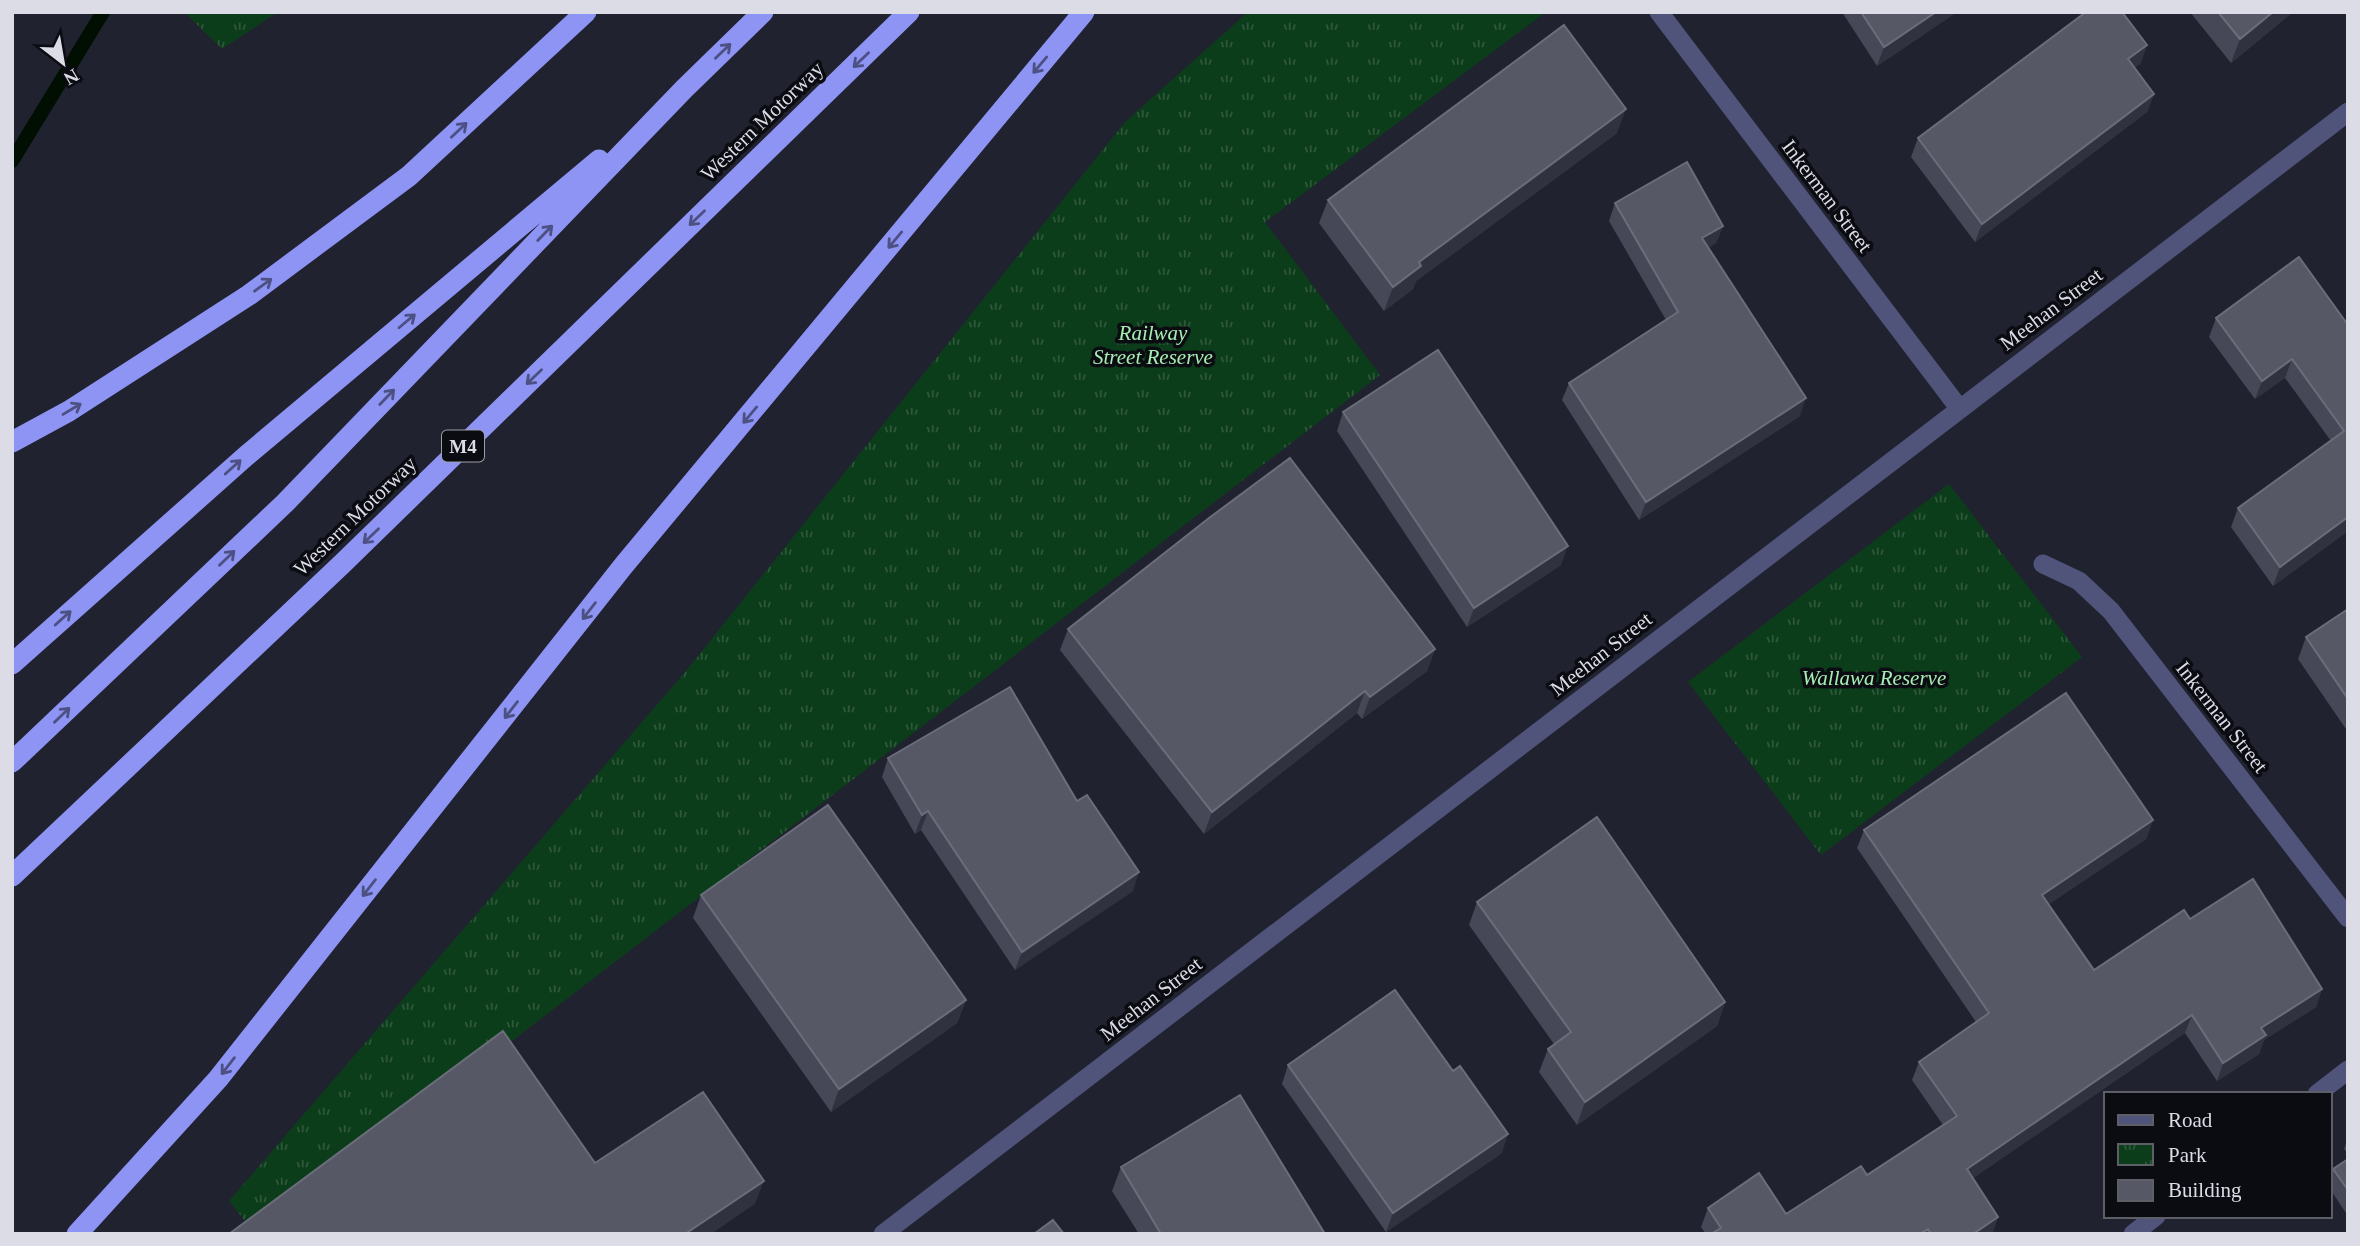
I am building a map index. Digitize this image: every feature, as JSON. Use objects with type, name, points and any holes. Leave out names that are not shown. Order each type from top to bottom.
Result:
[{"type":"highway","points":[[12,442],[69,411],[248,295],[409,177],[586,12]]},
{"type":"highway","points":[[12,762],[285,503],[684,89],[763,12]]},
{"type":"highway","name":"Western Motorway","points":[[12,876],[342,564],[909,12]]},
{"type":"highway","points":[[77,1234],[218,1079],[625,565],[1084,12]]},
{"type":"highway","points":[[12,664],[246,456],[684,89]]},
{"type":"street","name":"Inkerman Street","points":[[1659,12],[1959,408]]},
{"type":"street","name":"Meehan Street","points":[[883,1234],[2348,112]]},
{"type":"street","name":"Inkerman Street","points":[[2043,564],[2079,581],[2111,611],[2348,918]]},
{"type":"street","points":[[2320,1092],[2348,1070]]},
{"type":"street","points":[[2133,1234],[2153,1218]]},
{"type":"green space","points":[[184,12],[278,12],[222,49]]},
{"type":"green space","name":"Railway Street Reserve","points":[[1248,12],[1546,12],[1265,222],[1380,375],[495,1054],[254,1232],[229,1201],[686,671],[1125,122]]},
{"type":"green space","name":"Wallawa Reserve","points":[[1949,484],[2082,657],[1821,855],[1688,682]]},
{"type":"building","points":[[1861,12],[1936,12],[1884,47]]},
{"type":"building","points":[[2086,12],[2122,12],[2147,45],[2128,59],[2154,94],[1982,224],[1918,138]]},
{"type":"building","points":[[2218,12],[2273,12],[2240,39]]},
{"type":"building","points":[[1564,25],[1626,109],[1419,262],[1421,266],[1393,287],[1328,200]]},
{"type":"building","points":[[1687,162],[1723,226],[1702,238],[1806,398],[1646,502],[1569,383],[1678,312],[1615,203]]},
{"type":"building","points":[[2299,257],[2348,325],[2348,517],[2280,567],[2238,508],[2344,431],[2292,359],[2262,381],[2216,318]]},
{"type":"building","points":[[1438,350],[1568,546],[1474,608],[1343,412]]},
{"type":"building","points":[[1290,458],[1435,649],[1370,697],[1365,691],[1212,812],[1068,629]]},
{"type":"building","points":[[2348,609],[2348,699],[2306,637]]},
{"type":"building","points":[[1010,687],[1077,801],[1087,795],[1139,872],[1022,952],[928,811],[922,815],[888,758]]},
{"type":"building","points":[[2066,693],[2153,820],[2042,895],[2094,970],[2184,910],[2190,919],[2253,879],[2322,989],[2261,1028],[2266,1035],[2223,1063],[2192,1015],[1967,1169],[1998,1217],[1973,1234],[1931,1234],[1928,1229],[1920,1234],[1711,1234],[1721,1228],[1708,1208],[1759,1173],[1786,1214],[1861,1166],[1867,1175],[1957,1116],[1919,1062],[1989,1013],[1864,830]]},
{"type":"building","points":[[828,805],[966,1000],[839,1089],[701,895]]},
{"type":"building","points":[[1597,817],[1725,1002],[1585,1102],[1548,1049],[1571,1032],[1477,902]]},
{"type":"building","points":[[1395,990],[1453,1071],[1460,1066],[1508,1134],[1393,1213],[1288,1065]]},
{"type":"building","points":[[503,1031],[595,1163],[703,1092],[764,1181],[685,1234],[229,1234]]},
{"type":"building","points":[[1240,1095],[1325,1234],[1161,1234],[1121,1167]]},
{"type":"building","points":[[2348,1159],[2348,1190],[2333,1169]]},
{"type":"building","points":[[1053,1220],[1064,1234],[1034,1234]]},
{"type":"waterway","points":[[12,161],[103,12]]}]
